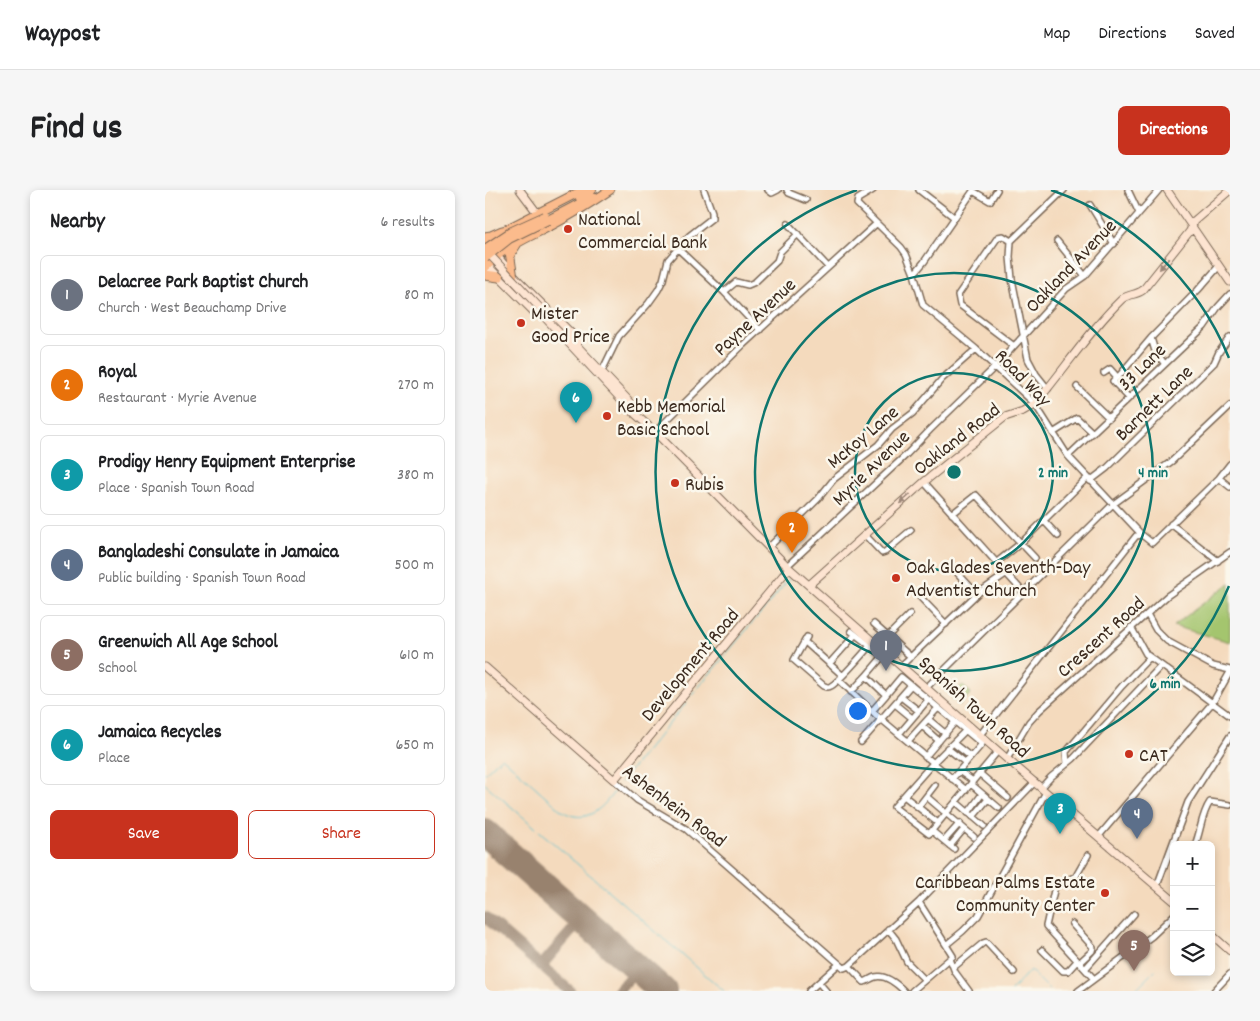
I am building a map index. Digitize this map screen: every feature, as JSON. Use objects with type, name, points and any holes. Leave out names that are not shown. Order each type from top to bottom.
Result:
[{"type":"highway","points":[[485,237],[502,231]]},
{"type":"highway","points":[[485,262],[489,248]]},
{"type":"highway","points":[[485,275],[499,277]]},
{"type":"main road","points":[[520,190],[544,217]]},
{"type":"main road","points":[[489,248],[509,239],[583,190]]},
{"type":"main road","points":[[513,274],[510,255],[519,241],[534,230],[544,217],[592,190]]},
{"type":"main road","points":[[489,248],[502,231],[544,217],[602,190]]},
{"type":"main road","points":[[489,248],[519,241],[558,222],[610,190]]},
{"type":"main road","points":[[1167,190],[1230,282]]},
{"type":"main road","name":"Oakland Road","points":[[809,585],[924,482],[1005,417],[1023,411],[1035,404],[1083,342],[1123,298],[1143,290],[1190,231],[1194,221],[1230,190]]},
{"type":"main road","name":"Spanish Town Road","points":[[489,248],[570,331],[584,347],[588,356]]},
{"type":"main road","name":"Spanish Town Road","points":[[489,248],[577,353],[642,421],[653,429]]},
{"type":"main road","name":"Spanish Town Road","points":[[485,262],[549,328],[577,353]]},
{"type":"main road","name":"Spanish Town Road","points":[[485,262],[538,308],[588,356],[653,429],[788,567],[872,644],[902,665],[1007,759],[1157,886],[1170,895]]},
{"type":"main road","name":"Development Road","points":[[613,780],[788,567]]},
{"type":"main road","name":"Ashenheim Road","points":[[485,667],[613,780]]},
{"type":"main road","points":[[1215,938],[1230,951]]},
{"type":"street","points":[[602,371],[619,336],[658,290],[663,280],[668,260],[677,248],[712,218],[712,212],[704,190]]},
{"type":"street","points":[[768,190],[774,193],[778,190]]},
{"type":"street","points":[[787,190],[789,193],[806,200]]},
{"type":"street","name":"Road Way","points":[[873,190],[857,201],[859,207],[906,254],[923,305],[1035,404],[1068,456],[1141,534]]},
{"type":"street","points":[[919,190],[955,218]]},
{"type":"street","points":[[914,274],[973,190],[990,201],[997,190]]},
{"type":"street","points":[[1048,389],[1027,359],[1012,280],[1011,241],[1064,190]]},
{"type":"street","points":[[1128,190],[1139,213]]},
{"type":"street","name":"Oakland Avenue","points":[[1014,346],[1067,289],[1085,276],[1115,244],[1159,190]]},
{"type":"street","points":[[1090,205],[1115,244]]},
{"type":"street","points":[[788,224],[828,267]]},
{"type":"street","name":"Payne Avenue","points":[[653,429],[875,224]]},
{"type":"street","points":[[724,292],[736,282],[748,285],[755,282],[777,261],[780,252],[798,234]]},
{"type":"street","points":[[1011,241],[1003,236],[998,238],[958,296],[960,305],[1014,346]]},
{"type":"street","points":[[1057,240],[1085,276]]},
{"type":"street","points":[[677,248],[724,292],[760,330]]},
{"type":"street","points":[[1129,398],[1113,381],[1118,378],[1151,338],[1219,266]]},
{"type":"street","name":"33 Lane","points":[[1068,456],[1204,327],[1230,294]]},
{"type":"street","name":"Barnett Lane","points":[[997,562],[1021,543],[1088,479],[1107,468],[1214,363],[1219,352],[1230,337]]},
{"type":"street","points":[[1151,338],[1155,351],[1164,363]]},
{"type":"street","name":"Myrie Avenue","points":[[788,567],[995,368],[1014,346]]},
{"type":"street","name":"McKoy Lane","points":[[769,548],[818,499],[834,479],[878,445],[892,429],[913,413],[942,379],[975,349]]},
{"type":"street","points":[[1104,373],[1110,369],[1118,378]]},
{"type":"street","points":[[1077,387],[1109,418]]},
{"type":"street","points":[[926,688],[1112,505],[1171,461],[1230,406]]},
{"type":"street","points":[[1053,433],[1077,418],[1093,433]]},
{"type":"street","points":[[980,735],[1136,536],[1141,534],[1152,542],[1219,478],[1230,464]]},
{"type":"street","points":[[1219,478],[1230,487]]},
{"type":"street","points":[[924,482],[1023,592]]},
{"type":"street","points":[[953,514],[976,495],[1035,558]]},
{"type":"street","points":[[1043,521],[1058,536]]},
{"type":"street","points":[[1171,524],[1218,561]]},
{"type":"street","points":[[865,535],[882,552],[885,552],[911,530]]},
{"type":"street","name":"Crescent Road","points":[[1007,759],[1029,722],[1039,712],[1167,596],[1230,552]]},
{"type":"street","points":[[951,566],[977,594]]},
{"type":"street","points":[[902,665],[977,594],[1007,573]]},
{"type":"street","points":[[921,597],[946,624]]},
{"type":"street","points":[[888,636],[910,614]]},
{"type":"street","points":[[1099,836],[1213,702],[1230,671],[1213,666],[1167,641],[1156,630],[1147,614]]},
{"type":"street","points":[[875,624],[911,657]]},
{"type":"street","points":[[1131,628],[1139,643],[1150,657],[1230,716]]},
{"type":"street","points":[[829,664],[853,633],[872,644],[885,658],[851,692]]},
{"type":"street","points":[[842,675],[806,640],[794,657],[795,661],[824,686],[830,687],[839,680],[872,644]]},
{"type":"street","points":[[1067,764],[1066,752],[1122,686],[1150,657]]},
{"type":"street","points":[[945,945],[978,916],[1051,777],[1067,764],[1161,666]]},
{"type":"street","points":[[866,676],[887,695]]},
{"type":"street","points":[[873,711],[901,677],[982,744],[952,779]]},
{"type":"street","points":[[839,680],[899,734],[966,790]]},
{"type":"street","points":[[861,742],[911,686]]},
{"type":"street","points":[[901,697],[919,711]]},
{"type":"street","points":[[899,734],[928,700]]},
{"type":"street","points":[[895,704],[912,718]]},
{"type":"street","points":[[908,741],[938,708]]},
{"type":"street","points":[[928,719],[946,734]]},
{"type":"street","points":[[925,756],[955,722]]},
{"type":"street","points":[[921,726],[939,741]]},
{"type":"street","points":[[964,829],[952,848],[894,807],[947,748],[965,731]]},
{"type":"street","points":[[1157,886],[1189,802],[1230,736]]},
{"type":"street","points":[[953,743],[971,757]]},
{"type":"street","points":[[947,748],[966,763]]},
{"type":"street","points":[[931,832],[998,751]]},
{"type":"street","points":[[959,771],[999,808]]},
{"type":"street","points":[[979,773],[1008,798]]},
{"type":"street","name":"Ashenheim Road","points":[[613,780],[637,800],[674,820],[686,829],[864,982],[881,977],[894,982],[903,991]]},
{"type":"street","points":[[809,991],[844,966],[919,902],[1035,782]]},
{"type":"street","points":[[918,807],[935,786]]},
{"type":"street","points":[[968,812],[982,794]]},
{"type":"street","points":[[904,796],[938,823]]},
{"type":"street","points":[[927,797],[960,823],[974,837]]},
{"type":"street","points":[[973,817],[988,799]]},
{"type":"street","points":[[956,802],[984,826]]},
{"type":"street","points":[[1197,841],[1204,811],[1210,802],[1230,805]]},
{"type":"street","points":[[944,841],[960,823]]},
{"type":"street","points":[[1088,855],[1076,876],[1055,886],[1046,926],[1094,979]]},
{"type":"street","points":[[912,991],[953,956],[919,902]]},
{"type":"street","points":[[1085,969],[1134,914]]},
{"type":"street","points":[[1078,991],[1152,936],[1170,919]]},
{"type":"street","points":[[1043,950],[1063,971],[1068,971],[1092,951],[1093,946],[1072,924]]},
{"type":"street","points":[[888,929],[896,939],[907,962],[925,980]]},
{"type":"street","points":[[954,967],[986,942],[1014,972]]},
{"type":"street","points":[[950,959],[955,972],[969,991]]},
{"type":"street","points":[[1215,991],[1230,974]]},
{"type":"street","points":[[819,983],[826,991]]},
{"type":"green space","points":[[1230,583],[1230,642],[1173,626]]},
{"type":"green space","points":[[962,685],[971,693],[960,705],[951,697]]},
{"type":"waterway","points":[[692,695],[789,579]]},
{"type":"waterway","points":[[621,782],[687,702]]},
{"type":"waterway","points":[[485,773],[502,757],[562,811],[579,817],[594,813],[617,788]]},
{"type":"waterway","points":[[485,784],[724,991]]},
{"type":"waterway","points":[[1011,991],[1030,970],[1051,991]]},
{"type":"waterway","points":[[1134,991],[1155,970]]},
{"type":"taxiway","points":[[485,917],[570,991]]},
{"type":"taxiway","points":[[541,966],[582,919]]},
{"type":"taxiway","points":[[618,991],[638,968]]},
{"type":"runway","points":[[485,833],[663,991]]},
{"type":"place","name":"National Commercial Bank","points":[[568,229]]},
{"type":"place","name":"Mister Good Price","points":[[521,323]]},
{"type":"place","name":"Kebb Memorial Basic School","points":[[607,416]]},
{"type":"place","name":"Jamaica Recycles","points":[[576,423]]},
{"type":"place","name":"Rubis","points":[[675,483]]},
{"type":"place","name":"Royal","points":[[792,553]]},
{"type":"place","name":"Oak Glades Seventh-Day Adventist Church","points":[[896,578]]},
{"type":"place","name":"Delacree Park Baptist Church","points":[[886,671]]},
{"type":"place","name":"CAT","points":[[1129,754]]},
{"type":"place","name":"Prodigy Henry Equipment Enterprise","points":[[1060,834]]},
{"type":"place","name":"Bangladeshi Consulate in Jamaica","points":[[1137,839]]},
{"type":"place","name":"Caribbean Palms Estate Community Center","points":[[1105,893]]},
{"type":"place","name":"Greenwich All Age School","points":[[1134,971]]}]
